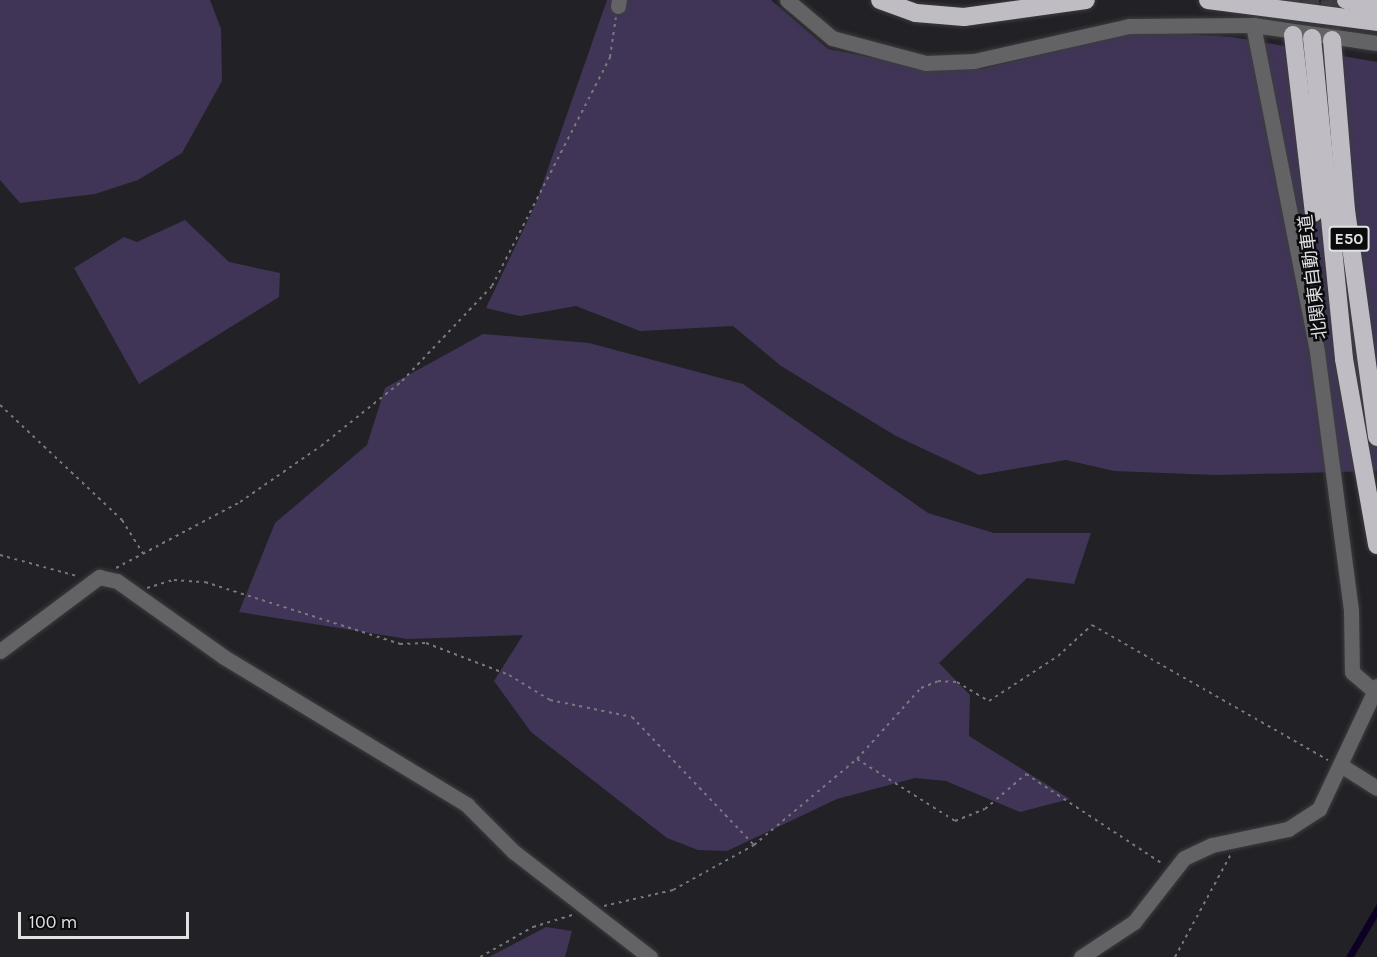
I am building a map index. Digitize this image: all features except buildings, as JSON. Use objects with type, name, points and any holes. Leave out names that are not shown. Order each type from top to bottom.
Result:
[{"type":"highway","points":[[880,0],[916,13],[963,17],[1086,0]]},
{"type":"highway","points":[[1208,0],[1377,22]]},
{"type":"highway","points":[[1347,0],[1377,6]]},
{"type":"highway","points":[[1293,35],[1314,213],[1344,359]]},
{"type":"highway","name":"北関東自動車道","points":[[1312,38],[1344,359],[1377,545]]},
{"type":"highway","name":"E50","points":[[1332,40],[1346,210],[1377,437]]},
{"type":"street","points":[[787,0],[831,38],[926,63],[974,61],[1129,26],[1253,25],[1377,44]]},
{"type":"street","points":[[1081,957],[1134,922],[1170,870],[1212,845],[1303,823],[1319,809],[1342,766],[1376,689],[1352,672],[1351,610],[1317,352],[1253,25]]},
{"type":"street","points":[[0,651],[93,578],[130,590],[224,657],[467,805],[514,852],[650,957]]},
{"type":"street","points":[[1342,766],[1377,788]]},
{"type":"path","points":[[0,555],[93,578],[240,502],[321,446],[402,381],[492,286],[610,57],[618,3]]},
{"type":"path","points":[[0,405],[122,520],[143,553]]},
{"type":"path","points":[[130,590],[174,580],[205,582],[400,644],[426,643],[509,675],[550,700],[632,717],[754,845]]},
{"type":"path","points":[[480,957],[533,927],[590,909],[673,890],[754,845],[857,759],[921,688],[951,681],[989,700],[1058,656],[1092,625],[1342,766]]},
{"type":"path","points":[[857,759],[955,821],[986,808],[1026,774],[1170,870]]},
{"type":"path","points":[[1175,957],[1239,839]]},
{"type":"shaded area","points":[[0,0],[210,0],[221,29],[222,81],[182,153],[138,180],[95,194],[20,203],[0,180]]},
{"type":"shaded area","points":[[607,0],[771,0],[828,49],[925,68],[982,69],[1133,31],[1232,37],[1377,62],[1377,471],[1216,475],[1114,471],[1066,460],[979,475],[896,436],[781,366],[733,326],[640,331],[576,306],[520,316],[486,308],[536,203]]},
{"type":"shaded area","points":[[185,220],[229,262],[280,273],[279,297],[139,384],[74,268],[124,237],[137,242]]},
{"type":"shaded area","points":[[483,334],[589,343],[743,384],[928,513],[994,533],[1091,533],[1074,584],[1027,578],[939,663],[970,695],[969,736],[1070,799],[1020,812],[946,781],[915,778],[837,799],[727,851],[698,850],[667,838],[531,732],[494,681],[523,635],[408,639],[239,612],[275,523],[367,445],[385,388]]},
{"type":"shaded area","points":[[1377,904],[1377,918],[1354,957],[1346,957]]},
{"type":"shaded area","points":[[546,927],[572,931],[565,957],[489,957]]},
{"type":"tunnel","points":[[1291,0],[1293,35]]},
{"type":"tunnel","points":[[1310,0],[1312,38]]},
{"type":"tunnel","points":[[1330,0],[1332,40]]}]
